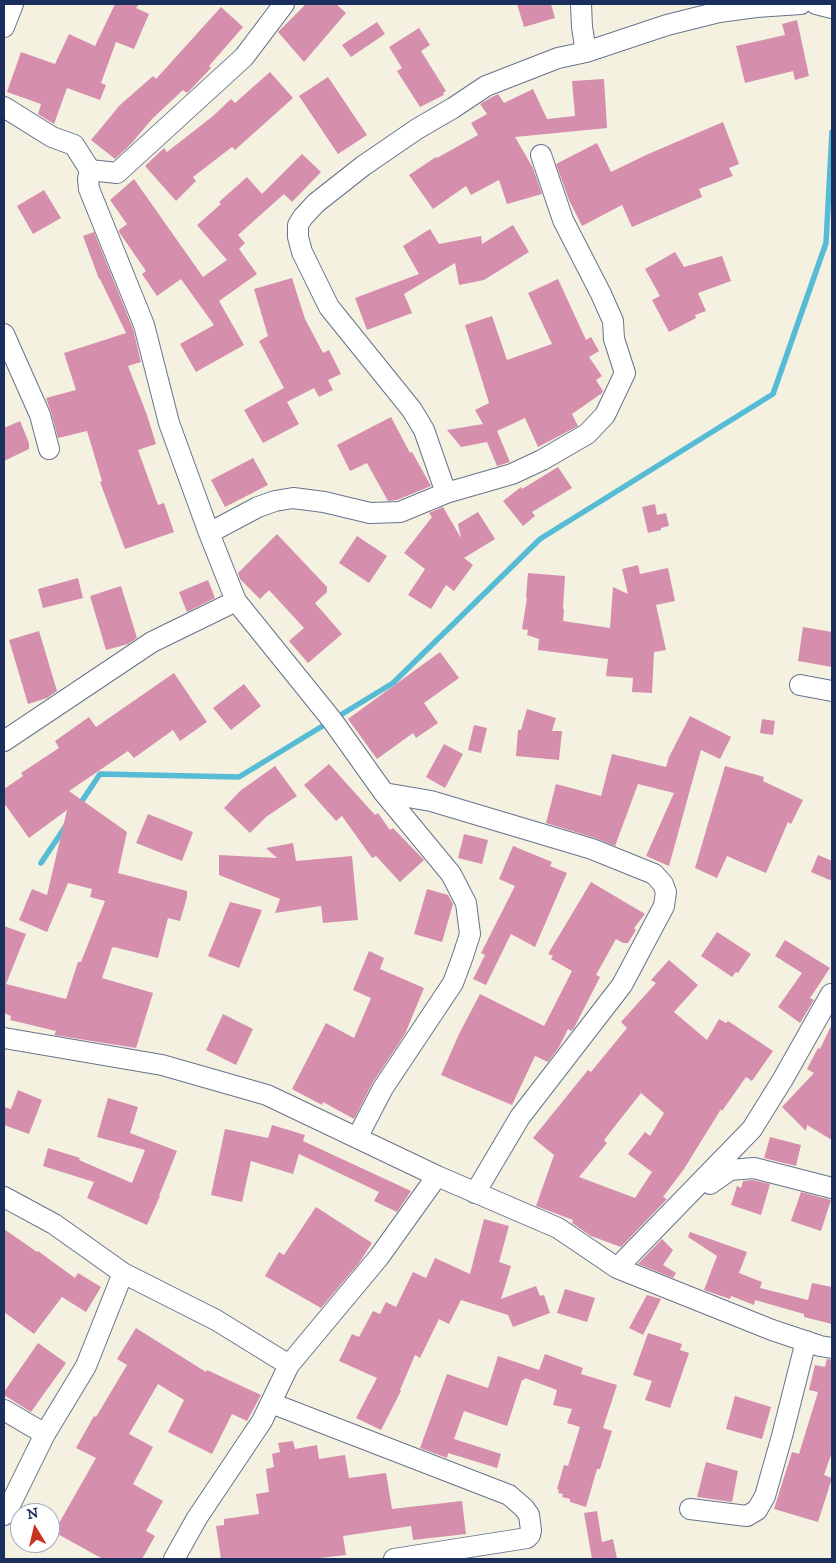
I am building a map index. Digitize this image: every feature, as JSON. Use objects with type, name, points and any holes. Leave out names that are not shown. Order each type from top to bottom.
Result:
[{"type":"street","points":[[4,28],[13,4]]},
{"type":"street","points":[[90,170],[118,174],[244,57],[284,4]]},
{"type":"street","points":[[581,4],[586,52]]},
{"type":"street","points":[[446,493],[424,430],[416,417],[390,381],[329,307],[302,252],[298,237],[298,225],[303,217],[316,203],[362,166],[486,86],[558,58],[586,52],[667,25],[719,12],[800,4]]},
{"type":"street","points":[[816,4],[832,8]]},
{"type":"street","points":[[4,107],[52,137],[74,144],[90,170],[88,178],[89,189],[144,326],[169,423],[236,601],[332,720],[384,793],[451,874],[466,903],[470,934],[453,983],[383,1088],[357,1138]]},
{"type":"street","points":[[209,533],[258,507],[274,501],[293,498],[324,502],[370,513],[400,512],[446,493],[512,474],[542,460],[587,434],[605,415],[626,373],[614,338],[613,321],[563,220],[541,155]]},
{"type":"street","points":[[4,334],[40,415],[49,449]]},
{"type":"street","points":[[4,740],[152,642],[236,601]]},
{"type":"street","points":[[800,685],[832,691]]},
{"type":"street","points":[[384,793],[431,801],[592,849],[654,874],[663,884],[666,892],[664,906],[622,985],[520,1117],[475,1193]]},
{"type":"street","points":[[617,1268],[752,1128],[783,1079],[831,994]]},
{"type":"street","points":[[4,1038],[162,1066],[267,1095],[437,1176],[558,1228],[617,1268],[772,1330],[832,1348]]},
{"type":"street","points":[[681,1203],[730,1170],[754,1168],[832,1188]]},
{"type":"street","points":[[174,1559],[197,1518],[262,1421],[290,1365],[378,1257],[437,1176]]},
{"type":"street","points":[[4,1197],[54,1224],[123,1273],[216,1320],[290,1365]]},
{"type":"street","points":[[4,1515],[45,1434],[86,1366],[123,1273]]},
{"type":"street","points":[[690,1509],[746,1516],[757,1510],[765,1496],[806,1341]]},
{"type":"street","points":[[271,1403],[509,1495],[529,1515],[531,1530],[530,1536],[527,1538],[394,1559]]},
{"type":"street","points":[[4,1410],[45,1434]]},
{"type":"building","points":[[115,4],[139,4],[136,8],[149,14],[134,49],[116,42],[101,83],[106,85],[100,100],[67,88],[54,124],[38,114],[41,104],[7,92],[21,52],[55,64],[69,34],[95,46]]},
{"type":"building","points":[[306,4],[336,4],[346,13],[304,62],[278,32]]},
{"type":"building","points":[[517,4],[551,4],[555,18],[524,27]]},
{"type":"building","points":[[221,7],[243,27],[209,66],[211,68],[193,87],[187,93],[183,90],[152,119],[131,144],[115,159],[91,140],[120,105],[153,76],[156,79]]},
{"type":"building","points":[[797,20],[809,76],[795,80],[793,71],[745,83],[736,46],[785,35],[782,24]]},
{"type":"building","points":[[377,22],[385,34],[351,57],[342,45]]},
{"type":"building","points":[[419,28],[430,45],[421,51],[446,91],[443,93],[444,95],[420,107],[397,71],[402,68],[389,47]]},
{"type":"building","points":[[270,72],[293,98],[235,150],[232,147],[193,177],[196,181],[176,201],[145,166],[164,148],[167,152],[213,116],[231,99],[235,103]]},
{"type":"building","points":[[328,77],[367,135],[338,154],[299,96]]},
{"type":"building","points":[[604,79],[607,128],[515,137],[533,168],[542,194],[507,204],[499,180],[471,195],[466,186],[433,209],[409,175],[436,157],[478,135],[471,123],[487,114],[480,104],[498,94],[504,103],[533,89],[547,119],[575,116],[572,81]]},
{"type":"building","points":[[723,122],[739,164],[729,168],[733,176],[699,189],[702,197],[632,227],[622,205],[582,226],[569,200],[556,164],[597,143],[611,172]]},
{"type":"building","points":[[302,154],[321,172],[292,202],[284,194],[238,235],[245,243],[239,249],[257,274],[219,301],[244,345],[196,372],[180,344],[214,325],[181,279],[157,296],[142,274],[146,271],[119,232],[127,224],[110,200],[134,179],[203,277],[227,260],[197,225],[247,177],[262,194]]},
{"type":"building","points":[[44,190],[61,218],[33,234],[17,206]]},
{"type":"building","points":[[513,225],[529,252],[484,280],[459,285],[455,263],[404,294],[412,313],[367,330],[355,298],[419,274],[403,246],[430,229],[439,244],[481,236],[482,244]]},
{"type":"building","points":[[94,232],[133,329],[141,362],[128,366],[156,444],[138,450],[158,505],[164,503],[174,532],[125,549],[100,482],[102,481],[87,431],[58,438],[46,398],[76,390],[64,353],[126,333],[99,279],[83,236]]},
{"type":"building","points":[[675,252],[684,267],[722,256],[731,281],[698,293],[706,311],[695,315],[696,318],[669,332],[652,300],[660,296],[645,269]]},
{"type":"building","points":[[292,278],[305,319],[323,353],[329,350],[341,374],[328,380],[333,390],[319,397],[314,388],[287,402],[299,424],[263,443],[244,410],[284,388],[259,341],[268,336],[254,289]]},
{"type":"building","points":[[558,279],[586,340],[591,337],[599,351],[589,357],[602,376],[596,380],[603,391],[572,414],[578,426],[538,447],[525,418],[497,431],[510,462],[497,466],[487,442],[461,447],[447,430],[483,424],[475,410],[489,403],[465,325],[492,316],[507,360],[552,344],[528,293]]},
{"type":"building","points":[[391,417],[410,453],[412,452],[431,486],[397,500],[388,501],[367,463],[350,471],[337,445]]},
{"type":"building","points":[[20,421],[29,443],[29,449],[4,461],[4,428]]},
{"type":"building","points":[[253,458],[268,485],[225,507],[211,480]]},
{"type":"building","points":[[558,467],[572,488],[532,512],[535,516],[523,526],[503,501],[521,487],[522,489]]},
{"type":"building","points":[[655,504],[657,515],[666,513],[669,526],[648,533],[642,507]]},
{"type":"building","points":[[443,507],[461,538],[458,524],[478,512],[495,539],[464,558],[473,565],[454,591],[446,585],[431,609],[408,595],[425,569],[404,553],[432,517],[429,513]]},
{"type":"building","points":[[277,534],[327,587],[327,592],[315,603],[342,634],[308,663],[289,641],[304,628],[269,590],[260,599],[240,579],[238,573]]},
{"type":"building","points":[[357,536],[387,556],[369,583],[339,563]]},
{"type":"building","points":[[638,565],[640,574],[668,568],[675,601],[656,605],[666,650],[654,652],[652,693],[632,692],[633,678],[606,676],[608,659],[538,650],[539,639],[527,635],[528,630],[522,629],[527,598],[528,573],[565,576],[563,621],[610,628],[613,587],[628,594],[622,569]]},
{"type":"building","points":[[78,578],[83,598],[43,608],[38,589]]},
{"type":"building","points":[[208,580],[215,598],[187,612],[179,592]]},
{"type":"building","points":[[121,586],[137,638],[128,644],[106,650],[90,596]]},
{"type":"building","points":[[803,627],[832,632],[832,667],[798,661]]},
{"type":"building","points":[[39,631],[57,691],[47,698],[28,704],[9,640]]},
{"type":"building","points":[[440,652],[459,678],[424,703],[438,723],[416,738],[413,733],[377,759],[348,719]]},
{"type":"building","points":[[174,673],[207,722],[180,741],[173,730],[134,758],[128,751],[69,791],[127,832],[118,873],[187,891],[180,921],[168,918],[158,958],[114,947],[112,948],[102,978],[153,993],[136,1048],[54,1035],[56,1031],[10,1020],[11,1016],[4,1013],[4,926],[26,934],[6,984],[66,999],[78,962],[81,962],[105,901],[90,897],[92,889],[68,883],[47,932],[19,920],[32,889],[47,895],[67,810],[29,838],[4,803],[4,789],[23,776],[21,773],[59,748],[55,741],[89,717],[96,727]]},
{"type":"building","points":[[244,684],[261,706],[231,730],[213,708]]},
{"type":"building","points":[[527,709],[556,718],[552,731],[562,731],[559,760],[516,756],[518,730],[521,730]]},
{"type":"building","points":[[690,716],[731,737],[720,759],[701,750],[669,866],[646,856],[674,793],[638,784],[615,846],[546,823],[556,784],[601,796],[612,754],[666,767],[669,757]]},
{"type":"building","points":[[762,719],[775,721],[773,735],[760,733]]},
{"type":"building","points":[[474,725],[487,728],[481,753],[468,750]]},
{"type":"building","points":[[444,744],[463,754],[445,788],[426,777]]},
{"type":"building","points":[[329,764],[375,815],[378,813],[390,830],[393,828],[424,860],[400,882],[376,856],[372,858],[342,816],[336,821],[304,785]]},
{"type":"building","points":[[275,766],[297,796],[266,817],[250,833],[224,808],[240,791]]},
{"type":"building","points":[[725,766],[764,777],[763,781],[803,800],[791,824],[788,822],[766,873],[727,856],[717,878],[695,868]]},
{"type":"building","points":[[148,814],[193,832],[182,861],[136,843]]},
{"type":"building","points":[[464,834],[488,840],[482,864],[458,858]]},
{"type":"building","points":[[293,843],[296,861],[352,856],[358,920],[323,923],[321,906],[275,913],[280,899],[219,875],[219,855],[277,858],[266,848]]},
{"type":"building","points":[[513,846],[552,862],[550,866],[567,873],[535,947],[511,934],[486,985],[473,979],[485,955],[481,953],[515,886],[499,879]]},
{"type":"building","points":[[818,855],[832,861],[832,881],[811,872]]},
{"type":"building","points":[[591,882],[645,914],[634,928],[636,930],[628,943],[623,943],[616,939],[596,975],[600,977],[574,1028],[571,1031],[568,1029],[559,1047],[548,1062],[535,1056],[512,1105],[441,1075],[459,1034],[480,994],[544,1026],[572,971],[551,959],[553,956],[548,954]]},
{"type":"building","points":[[427,889],[448,895],[453,904],[442,942],[414,934]]},
{"type":"building","points":[[230,902],[262,910],[239,968],[208,956]]},
{"type":"building","points":[[717,932],[751,954],[738,973],[736,972],[732,977],[701,956]]},
{"type":"building","points":[[785,940],[830,968],[810,998],[814,1000],[800,1023],[778,1007],[802,973],[775,956]]},
{"type":"building","points":[[369,951],[384,958],[380,969],[424,988],[405,1034],[373,1082],[354,1119],[323,1102],[322,1105],[292,1089],[326,1023],[354,1038],[371,998],[353,990]]},
{"type":"building","points":[[669,960],[698,985],[674,1012],[707,1040],[719,1019],[726,1023],[728,1021],[773,1051],[752,1081],[746,1077],[722,1111],[721,1109],[684,1169],[663,1197],[667,1199],[621,1247],[591,1236],[572,1223],[573,1220],[536,1206],[554,1155],[533,1138],[588,1070],[591,1072],[627,1028],[621,1022],[656,983],[651,980]],"holes":[[[641,1093],[664,1113],[650,1136],[645,1132],[628,1154],[652,1172],[635,1198],[579,1177],[607,1143],[604,1140]]]},
{"type":"building","points":[[223,1014],[253,1029],[236,1065],[206,1050]]},
{"type":"building","points":[[832,1024],[832,1140],[807,1125],[806,1131],[782,1107],[814,1073],[807,1069],[818,1048],[820,1049]]},
{"type":"building","points":[[18,1090],[42,1100],[29,1134],[4,1125],[4,1107],[11,1109]]},
{"type":"building","points":[[108,1098],[138,1107],[130,1133],[177,1151],[147,1225],[87,1198],[94,1182],[43,1166],[48,1148],[80,1158],[79,1160],[132,1183],[145,1150],[97,1137]]},
{"type":"building","points":[[272,1125],[305,1135],[303,1141],[411,1191],[397,1212],[374,1201],[379,1192],[299,1154],[293,1174],[251,1161],[242,1202],[211,1195],[225,1129],[268,1138]]},
{"type":"building","points":[[770,1137],[801,1145],[796,1166],[764,1158]]},
{"type":"building","points":[[753,1180],[770,1184],[761,1215],[731,1205],[737,1186],[741,1188],[743,1181]]},
{"type":"building","points":[[801,1192],[831,1200],[821,1231],[791,1221]]},
{"type":"building","points":[[316,1207],[372,1243],[359,1263],[321,1308],[265,1276],[279,1252],[284,1255]]},
{"type":"building","points":[[484,1219],[509,1226],[499,1262],[511,1266],[501,1299],[536,1286],[540,1296],[544,1295],[550,1313],[513,1327],[508,1315],[461,1300],[449,1324],[439,1319],[420,1358],[415,1355],[401,1391],[381,1430],[356,1418],[377,1378],[339,1361],[352,1334],[359,1337],[373,1311],[380,1314],[386,1302],[396,1307],[413,1272],[426,1278],[435,1258],[470,1274]]},
{"type":"building","points":[[4,1229],[75,1278],[78,1273],[101,1287],[86,1312],[62,1297],[34,1334],[4,1312]]},
{"type":"building","points":[[690,1232],[747,1252],[739,1273],[762,1282],[760,1288],[808,1300],[812,1283],[832,1287],[832,1324],[804,1317],[804,1314],[755,1300],[754,1305],[731,1296],[730,1299],[704,1290],[717,1256],[688,1237]]},
{"type":"building","points":[[662,1239],[673,1250],[663,1265],[676,1273],[673,1278],[638,1264]]},
{"type":"building","points":[[565,1289],[595,1298],[587,1322],[557,1313]]},
{"type":"building","points":[[647,1295],[661,1299],[643,1335],[629,1328]]},
{"type":"building","points":[[136,1328],[206,1372],[207,1370],[261,1395],[247,1421],[232,1414],[212,1454],[168,1432],[184,1400],[158,1384],[129,1434],[153,1447],[133,1484],[163,1501],[146,1531],[155,1536],[142,1559],[103,1559],[60,1535],[60,1521],[96,1458],[76,1448],[127,1365],[117,1359]]},
{"type":"building","points":[[648,1333],[682,1344],[680,1350],[689,1353],[670,1408],[645,1400],[652,1381],[633,1375]]},
{"type":"building","points":[[38,1343],[66,1363],[31,1412],[4,1395],[4,1392]]},
{"type":"building","points":[[545,1354],[583,1368],[581,1374],[617,1385],[603,1428],[612,1431],[600,1469],[597,1469],[586,1507],[570,1502],[570,1499],[562,1497],[563,1494],[558,1493],[559,1490],[557,1489],[564,1465],[568,1466],[580,1427],[567,1423],[572,1409],[553,1405],[557,1390],[525,1378],[522,1380],[507,1426],[464,1411],[454,1439],[501,1454],[497,1468],[448,1453],[447,1458],[420,1448],[447,1374],[488,1388],[498,1356],[539,1370]]},
{"type":"building","points":[[827,1359],[832,1360],[832,1452],[824,1475],[832,1478],[818,1522],[774,1509],[792,1452],[799,1454],[818,1392],[809,1390],[815,1365],[825,1367]]},
{"type":"building","points":[[735,1396],[771,1407],[762,1439],[726,1429]]},
{"type":"building","points":[[293,1441],[295,1449],[317,1445],[319,1459],[345,1455],[349,1478],[386,1473],[392,1509],[462,1501],[466,1534],[413,1540],[411,1526],[343,1536],[346,1555],[311,1559],[221,1559],[216,1526],[224,1525],[224,1519],[259,1514],[256,1494],[269,1492],[266,1469],[274,1467],[272,1454],[280,1452],[278,1443]]},
{"type":"building","points":[[706,1462],[738,1471],[732,1502],[697,1497]]},
{"type":"building","points":[[597,1511],[602,1542],[613,1539],[617,1559],[592,1559],[584,1513]]},
{"type":"waterway","points":[[78,807],[100,774],[239,777],[393,683],[540,539],[773,394],[826,243],[832,132]]},
{"type":"waterway","points":[[41,863],[65,827]]}]
